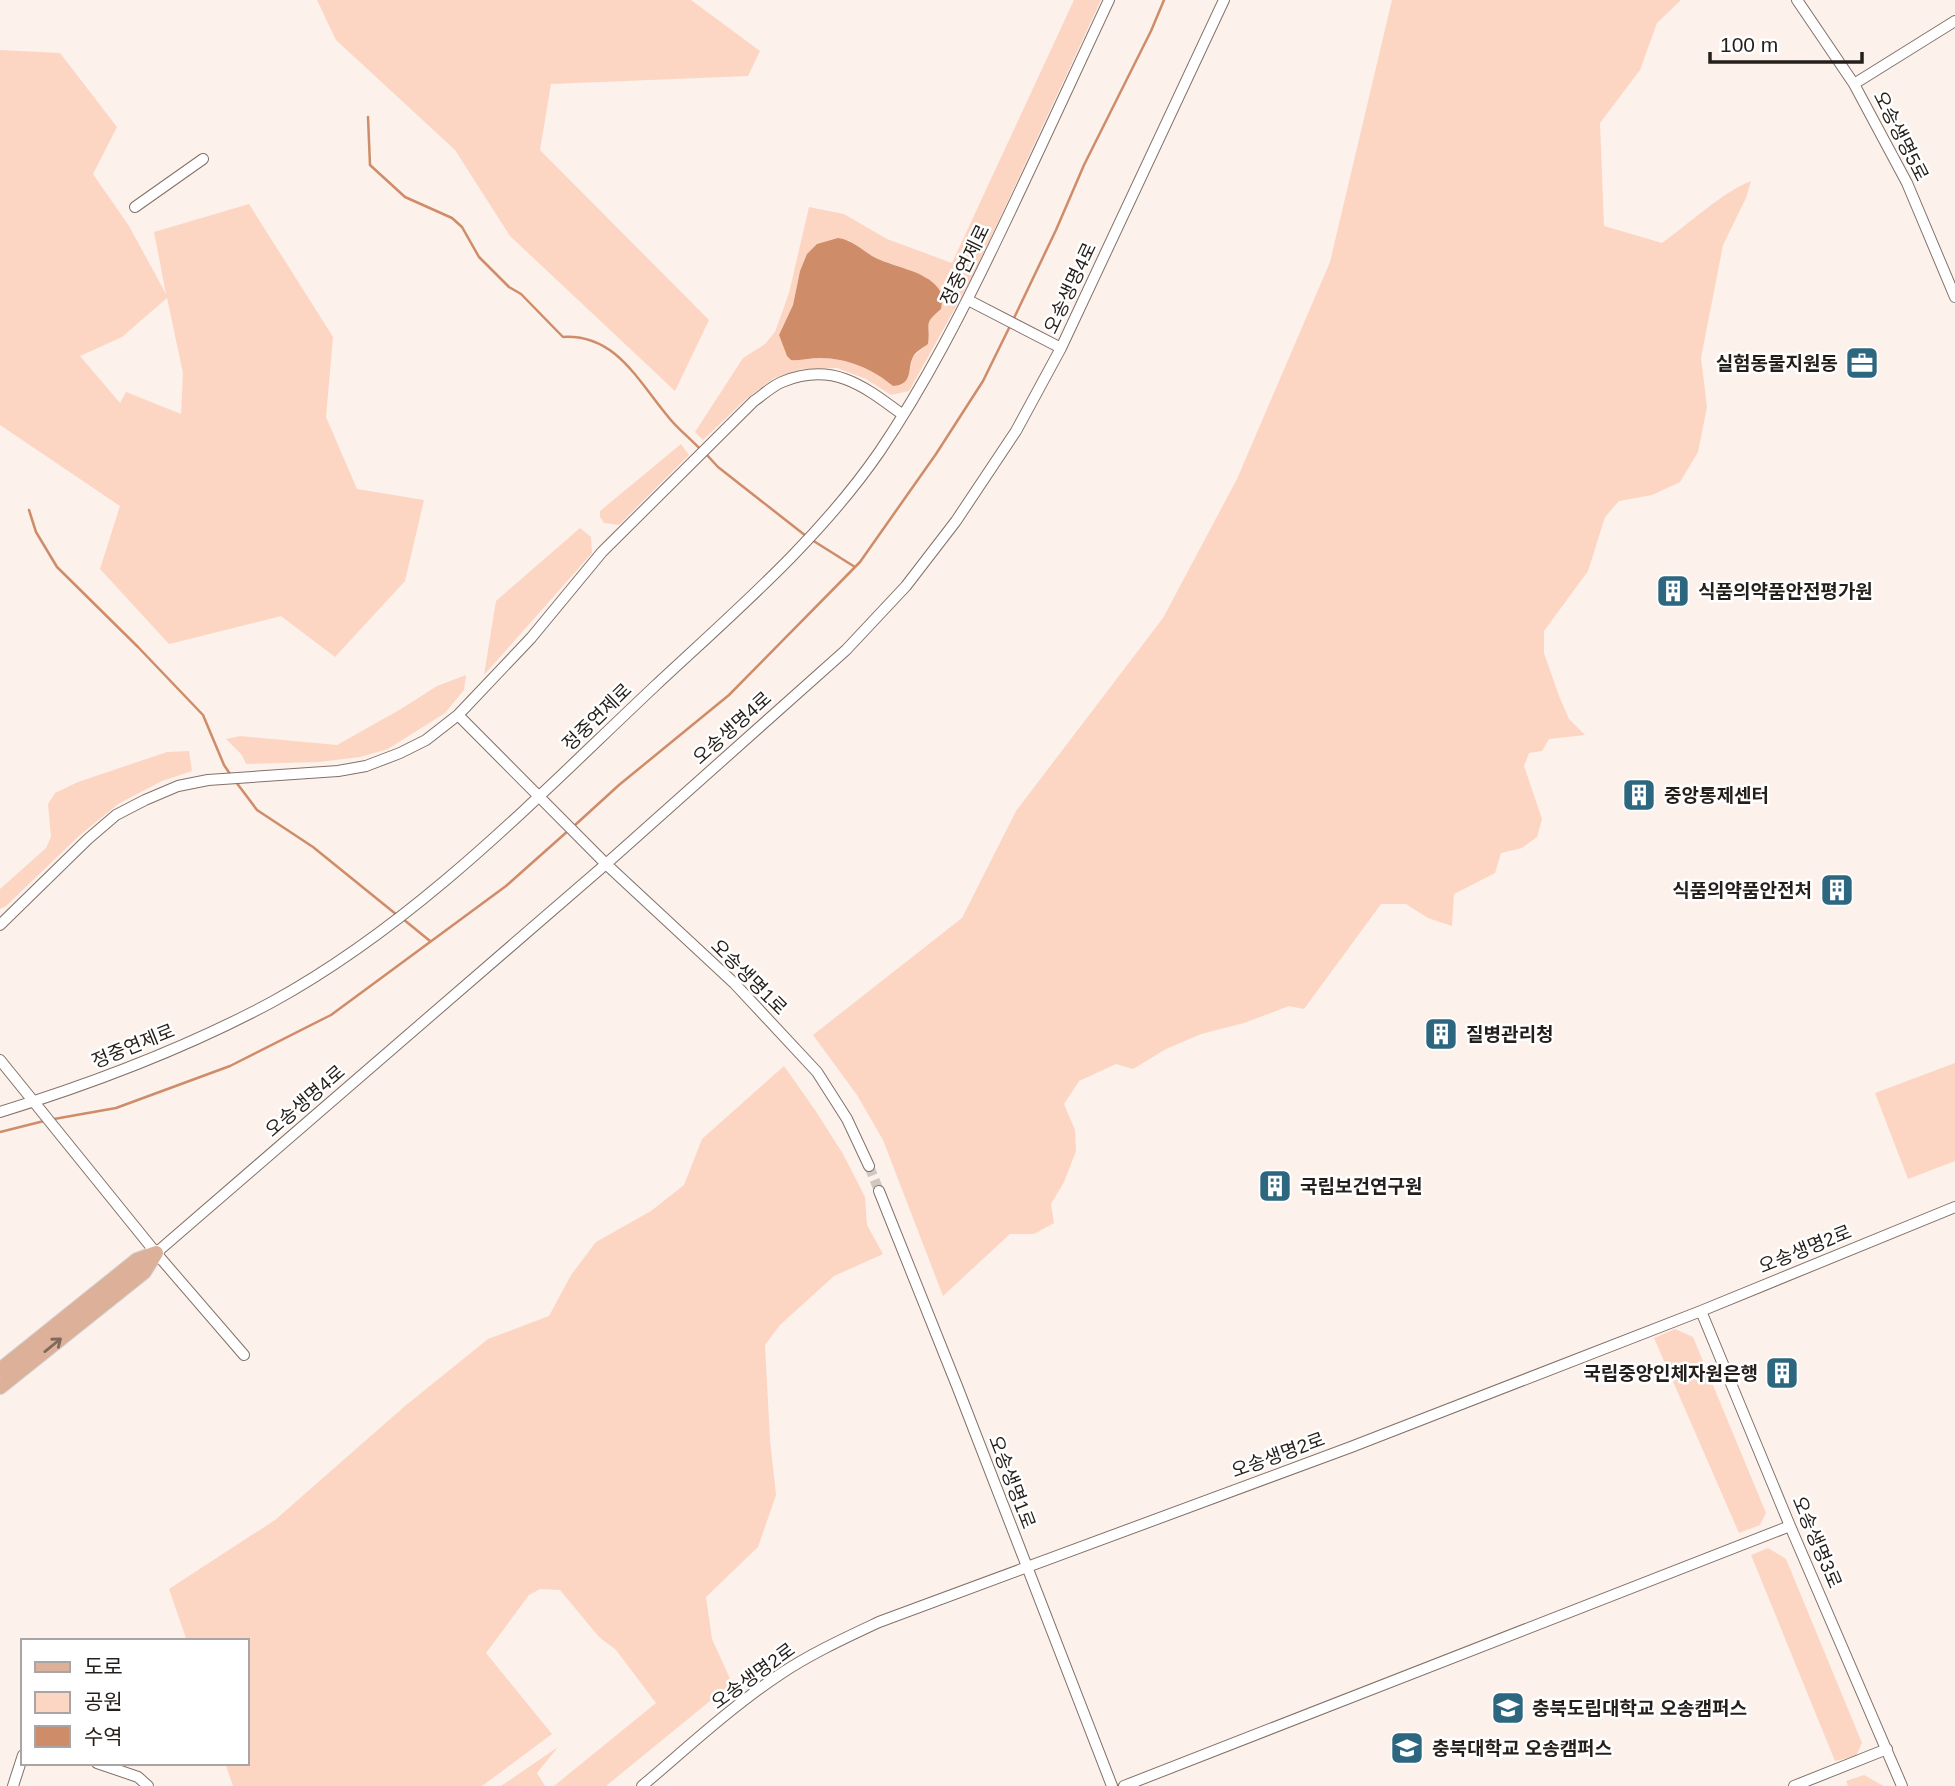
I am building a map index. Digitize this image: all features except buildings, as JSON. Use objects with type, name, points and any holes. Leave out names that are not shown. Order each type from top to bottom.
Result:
[{"type":"main road","points":[[0,1370],[137,1260],[156,1253]]},
{"type":"main road","points":[[0,1387],[144,1272],[156,1253]]},
{"type":"street","name":"정중연제로","points":[[0,1112],[150,1060],[209,1033],[274,1000],[386,927],[543,799],[782,567],[835,510],[879,452],[971,302],[1109,0]]},
{"type":"street","name":"오송생명4로","points":[[156,1253],[606,864],[846,650],[906,586],[956,521],[1016,431],[1224,0]]},
{"type":"street","name":"오송생명5로","points":[[1797,0],[1854,84],[1907,183],[1955,297]]},
{"type":"street","points":[[1854,84],[1955,21]]},
{"type":"street","points":[[135,207],[203,159]]},
{"type":"street","points":[[971,302],[1056,346]]},
{"type":"street","points":[[0,925],[88,839],[116,816],[178,786],[366,766],[426,740],[458,715],[531,638],[602,552],[754,401],[779,383],[802,376],[823,374],[846,378],[867,388],[903,415]]},
{"type":"street","name":"오송생명1로","points":[[458,715],[606,864],[734,983],[817,1072],[847,1119],[869,1166]]},
{"type":"street","points":[[0,1060],[156,1253],[244,1355]]},
{"type":"street","name":"오송생명1로","points":[[879,1191],[1112,1786]]},
{"type":"street","name":"오송생명2로","points":[[642,1786],[779,1675],[879,1622],[1352,1447],[1701,1311],[1955,1208]]},
{"type":"street","name":"오송생명3로","points":[[1701,1311],[1902,1786]]},
{"type":"street","points":[[1124,1786],[1790,1526]]},
{"type":"street","points":[[1794,1786],[1887,1749]]},
{"type":"street","points":[[13,1786],[21,1761]]},
{"type":"street","points":[[103,1765],[138,1777],[148,1786]]},
{"type":"green space","points":[[317,0],[691,0],[760,51],[748,76],[551,84],[540,150],[709,320],[675,391],[510,236],[455,150],[336,40]]},
{"type":"green space","points":[[1074,0],[1101,0],[974,274],[909,391],[891,395],[866,379],[837,368],[801,369],[774,378],[746,399],[703,440],[695,432],[743,358],[765,344],[775,332],[789,293],[809,207],[844,214],[887,239],[952,263]],"holes":[[[848,240],[875,258],[926,277],[941,309],[929,322],[928,344],[913,356],[908,378],[894,386],[877,374],[850,362],[820,358],[791,360],[779,335],[793,305],[800,271]]]},
{"type":"green space","points":[[1392,0],[1681,0],[1657,23],[1640,70],[1600,123],[1604,226],[1662,243],[1717,201],[1751,181],[1746,198],[1723,245],[1701,358],[1707,407],[1698,452],[1680,482],[1652,495],[1619,501],[1605,517],[1588,571],[1544,631],[1544,653],[1559,696],[1569,719],[1585,735],[1549,739],[1542,751],[1529,753],[1524,766],[1542,819],[1537,837],[1522,848],[1501,853],[1495,873],[1454,894],[1452,926],[1428,918],[1406,904],[1381,904],[1304,1009],[1289,1006],[1244,1023],[1201,1034],[1166,1049],[1133,1069],[1116,1064],[1079,1081],[1064,1104],[1075,1130],[1076,1151],[1064,1182],[1051,1204],[1054,1223],[1034,1234],[1010,1234],[943,1296],[883,1140],[857,1095],[813,1035],[962,918],[1016,811],[1163,618],[1237,479],[1330,262]]},
{"type":"green space","points":[[0,50],[60,53],[117,127],[93,174],[129,226],[166,294],[154,232],[249,204],[333,337],[326,417],[357,489],[424,500],[405,581],[335,657],[281,616],[169,644],[100,569],[120,506],[0,425]],"holes":[[[167,298],[183,373],[181,414],[126,392],[120,403],[80,356],[122,337]]]},
{"type":"green space","points":[[681,444],[689,455],[619,525],[604,523],[600,511]]},
{"type":"green space","points":[[580,528],[591,537],[592,553],[484,675],[496,601]]},
{"type":"green space","points":[[466,675],[464,690],[445,713],[388,749],[360,757],[319,762],[246,764],[242,755],[226,739],[240,736],[337,745],[437,686]]},
{"type":"green space","points":[[189,751],[192,771],[162,781],[118,804],[80,835],[0,909],[0,889],[46,848],[51,837],[48,804],[55,793],[78,782],[167,752]]},
{"type":"green space","points":[[1955,1063],[1955,1161],[1908,1179],[1875,1093]]},
{"type":"green space","points":[[784,1066],[843,1154],[865,1197],[867,1225],[883,1254],[834,1276],[780,1325],[765,1345],[776,1495],[758,1547],[706,1597],[712,1639],[732,1683],[606,1786],[554,1786],[656,1703],[616,1650],[599,1637],[560,1590],[540,1589],[529,1595],[486,1653],[552,1734],[482,1786],[233,1786],[226,1765],[248,1765],[248,1639],[186,1639],[169,1589],[275,1520],[405,1406],[488,1339],[549,1316],[571,1275],[596,1242],[651,1211],[684,1185],[702,1139]]},
{"type":"green space","points":[[1675,1329],[1693,1337],[1766,1513],[1760,1525],[1739,1533],[1654,1338]]},
{"type":"green space","points":[[1768,1548],[1786,1559],[1862,1743],[1856,1756],[1835,1761],[1751,1555]]},
{"type":"green space","points":[[558,1747],[537,1773],[545,1786],[501,1786]]},
{"type":"green space","points":[[1864,1775],[1883,1786],[1848,1786],[1846,1781]]},
{"type":"water","points":[[838,238],[880,260],[925,277],[941,293],[941,309],[928,325],[928,344],[914,355],[909,375],[900,385],[893,386],[877,374],[850,362],[820,358],[791,360],[787,356],[779,335],[793,305],[800,271],[807,254],[817,244]]},
{"type":"waterway","points":[[1014,318],[1164,0]]},
{"type":"waterway","points":[[368,117],[370,165],[405,197],[452,218],[462,227],[479,257],[509,287],[521,294],[563,337],[582,338],[598,343],[625,363],[674,423],[701,450]]},
{"type":"waterway","points":[[574,826],[619,785],[729,695],[860,562],[936,454],[983,381],[1011,324]]},
{"type":"waterway","points":[[706,454],[718,467],[806,536]]},
{"type":"waterway","points":[[29,510],[36,532],[57,567],[203,715],[230,774]]},
{"type":"waterway","points":[[812,540],[855,567]]},
{"type":"waterway","points":[[236,782],[257,810],[313,847],[397,915]]},
{"type":"waterway","points":[[54,1119],[116,1108],[230,1066],[331,1015],[506,886],[569,830]]},
{"type":"waterway","points":[[403,919],[430,941]]},
{"type":"waterway","points":[[0,1132],[44,1121]]},
{"type":"tunnel","points":[[869,1166],[879,1191]]},
{"type":"place","name":"실험동물지원동","points":[[1862,363]]},
{"type":"place","name":"식품의약품안전평가원","points":[[1673,591]]},
{"type":"place","name":"중앙통제센터","points":[[1639,795]]},
{"type":"place","name":"식품의약품안전처","points":[[1837,890]]},
{"type":"place","name":"질병관리청","points":[[1441,1034]]},
{"type":"place","name":"국립보건연구원","points":[[1275,1186]]},
{"type":"place","name":"국립중앙인체자원은행","points":[[1782,1373]]},
{"type":"place","name":"충북도립대학교 오송캠퍼스","points":[[1508,1708]]},
{"type":"place","name":"충북대학교 오송캠퍼스","points":[[1407,1748]]}]
